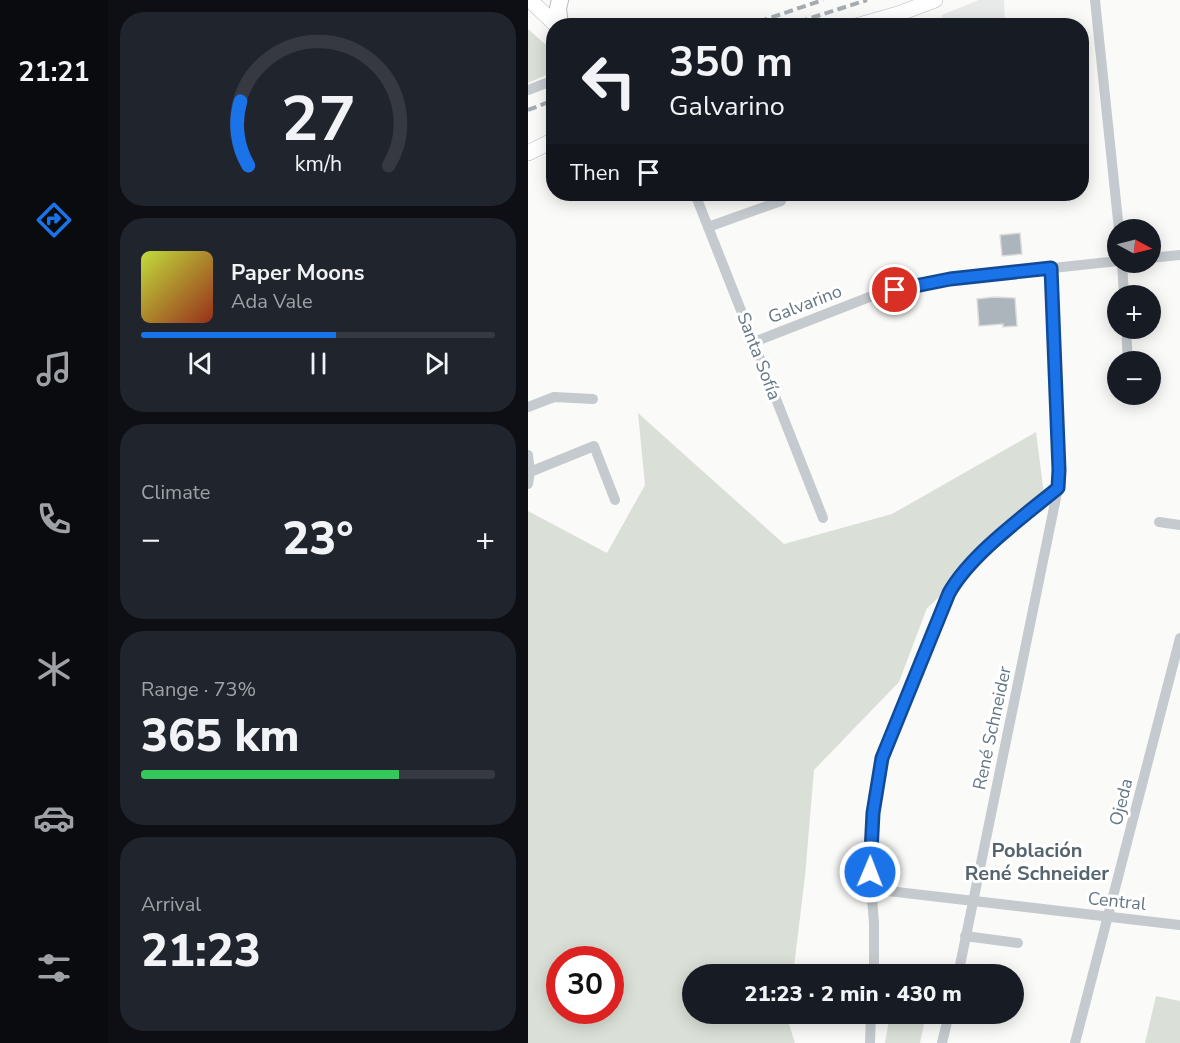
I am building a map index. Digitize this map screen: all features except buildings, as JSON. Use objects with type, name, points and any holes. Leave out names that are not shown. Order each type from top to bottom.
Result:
[{"type":"main road","points":[[530,0],[550,18]]},
{"type":"main road","points":[[559,18],[560,0]]},
{"type":"main road","points":[[884,18],[935,0]]},
{"type":"main road","points":[[528,12],[546,28]]},
{"type":"main road","points":[[892,18],[898,14]]},
{"type":"main road","points":[[529,153],[546,144]]},
{"type":"main road","points":[[529,153],[546,150]]},
{"type":"street","points":[[1095,0],[1118,219]]},
{"type":"street","points":[[528,90],[546,83]]},
{"type":"street","name":"Santa Sofía","points":[[698,201],[823,518]]},
{"type":"street","points":[[708,227],[782,201]]},
{"type":"street","points":[[1161,257],[1180,255]]},
{"type":"street","name":"Galvarino","points":[[754,342],[851,304],[895,290],[950,279],[1107,262]]},
{"type":"street","name":"René Schneider","points":[[960,964],[1058,488],[1059,446],[1051,268]]},
{"type":"street","points":[[528,407],[554,397],[593,399]]},
{"type":"street","points":[[530,471],[594,446],[615,500]]},
{"type":"street","points":[[528,454],[529,484]]},
{"type":"street","points":[[874,964],[870,834],[882,758],[949,593],[960,576],[973,561],[1058,488]]},
{"type":"street","points":[[1159,522],[1180,525]]},
{"type":"street","name":"Ojeda","points":[[1076,1043],[1180,638]]},
{"type":"street","name":"Central","points":[[871,889],[1180,925]]},
{"type":"street","points":[[965,936],[1018,943]]},
{"type":"street","points":[[870,1043],[871,1024]]},
{"type":"street","points":[[942,1043],[947,1024]]},
{"type":"shaded area","points":[[979,0],[1004,0],[1005,18],[942,18],[942,15]]},
{"type":"shaded area","points":[[528,29],[546,45],[546,75],[528,83]]},
{"type":"shaded area","points":[[638,413],[784,544],[892,514],[1036,432],[1045,502],[927,608],[899,682],[814,770],[794,964],[682,964],[682,1024],[789,1024],[795,1043],[528,1043],[528,511],[607,553],[645,485]]},
{"type":"shaded area","points":[[1156,996],[1180,1001],[1180,1043],[1145,1043]]},
{"type":"shaded area","points":[[888,1024],[924,1024],[920,1043],[885,1043]]},
{"type":"railway","points":[[770,18],[823,0]]},
{"type":"railway","points":[[811,18],[867,0]]},
{"type":"railway","points":[[528,110],[546,103]]},
{"type":"district","name":"Población René Schneider","points":[[1037,862]]},
{"type":"route","points":[[870,872],[870,834],[882,758],[949,593],[973,561],[1058,488],[1059,470],[1051,268],[934,281],[895,290]]}]
